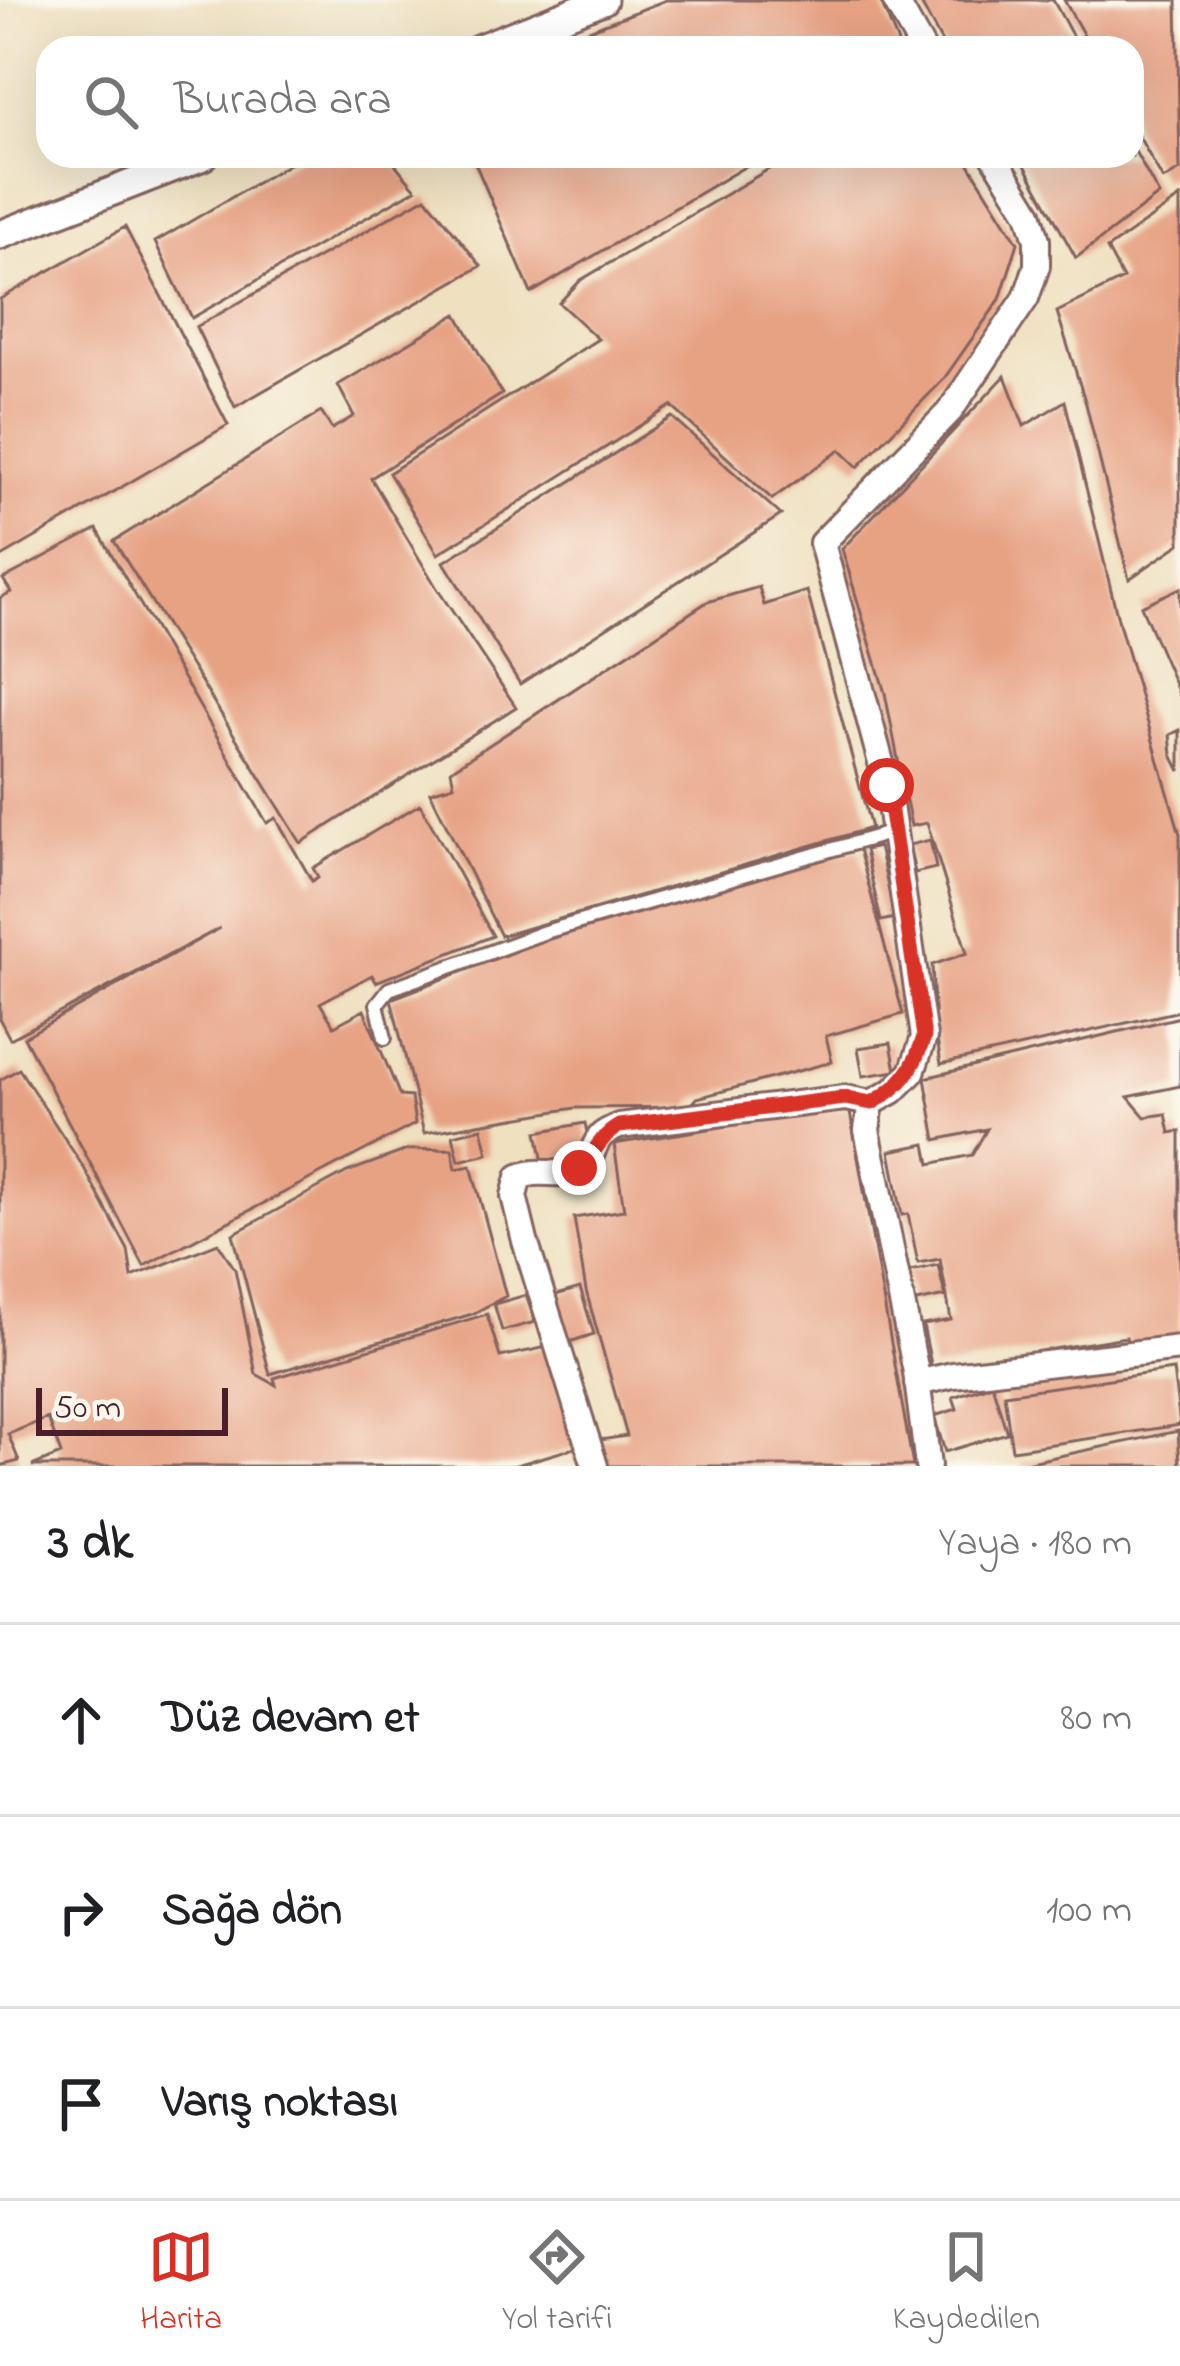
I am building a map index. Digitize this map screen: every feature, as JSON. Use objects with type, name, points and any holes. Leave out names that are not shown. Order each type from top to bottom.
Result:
[{"type":"street","points":[[511,36],[603,0]]},
{"type":"street","points":[[895,0],[915,36]]},
{"type":"street","points":[[0,236],[173,168]]},
{"type":"street","points":[[595,1466],[525,1241],[514,1196],[519,1177],[536,1169],[557,1174],[579,1168],[593,1156],[601,1136],[619,1126],[845,1098],[872,1103],[913,1072],[924,1037],[887,785],[822,543],[950,411],[1026,298],[1037,266],[1036,240],[1029,213],[1001,168]]},
{"type":"street","points":[[872,1103],[867,1130],[917,1383],[928,1466]]},
{"type":"street","points":[[917,1383],[1180,1348]]},
{"type":"lane","points":[[386,1038],[377,1004],[389,989],[545,932],[894,832]]},
{"type":"building","points":[[666,0],[880,0],[895,36],[574,36]]},
{"type":"building","points":[[919,0],[1053,0],[1072,36],[938,36]]},
{"type":"building","points":[[1064,0],[1177,0],[1180,170],[1163,180],[1144,146],[1144,36],[1084,36]]},
{"type":"building","points":[[282,168],[398,168],[416,189],[192,318],[155,242]]},
{"type":"building","points":[[477,168],[743,168],[531,293]]},
{"type":"building","points":[[771,168],[971,168],[1018,243],[1000,299],[943,380],[858,467],[840,450],[772,499],[671,406],[438,554],[389,473],[598,339],[559,303],[581,280]]},
{"type":"building","points":[[1027,168],[1144,168],[1159,195],[1076,258]]},
{"type":"building","points":[[426,197],[481,266],[235,407],[196,327]]},
{"type":"building","points":[[1180,198],[1180,544],[1129,579],[1086,404],[1057,312],[1123,279],[1107,249]]},
{"type":"building","points":[[125,227],[228,425],[0,558],[0,299]]},
{"type":"building","points":[[457,314],[502,394],[371,478],[516,707],[301,843],[114,541],[321,412],[332,429],[354,416],[338,385]]},
{"type":"building","points":[[1005,376],[1024,426],[1065,401],[1120,627],[1180,834],[1180,1011],[941,1064],[932,965],[967,953],[927,823],[911,826],[885,693],[842,549]]},
{"type":"building","points":[[672,417],[781,515],[520,684],[444,562]]},
{"type":"building","points":[[97,529],[267,823],[276,818],[312,881],[318,877],[313,868],[420,804],[493,936],[376,982],[372,975],[320,1003],[334,1026],[364,1010],[400,1096],[411,1097],[415,1124],[144,1266],[24,1037],[220,928],[10,1039],[0,1020],[0,598],[11,592],[3,579]]},
{"type":"building","points":[[759,587],[764,605],[807,591],[871,828],[501,936],[430,792],[454,785],[451,770],[707,602]]},
{"type":"building","points":[[1180,588],[1180,696],[1141,606]]},
{"type":"building","points":[[1180,730],[1180,771],[1170,735]]},
{"type":"building","points":[[930,840],[936,868],[915,873],[909,845]]},
{"type":"building","points":[[879,847],[895,918],[881,921],[865,850]]},
{"type":"building","points":[[859,849],[903,1014],[826,1036],[832,1062],[697,1098],[690,1107],[575,1108],[424,1133],[391,999],[539,942]]},
{"type":"building","points":[[1180,1017],[1180,1086],[1128,1097],[1145,1117],[1166,1114],[1170,1133],[1180,1131],[1180,1341],[1129,1348],[1126,1337],[932,1369],[923,1325],[951,1320],[940,1259],[918,1263],[908,1214],[902,1215],[890,1151],[926,1144],[930,1164],[972,1155],[987,1129],[936,1140],[925,1078]]},
{"type":"building","points":[[891,1043],[896,1071],[863,1076],[858,1048]]},
{"type":"building","points":[[19,1069],[84,1168],[128,1250],[132,1277],[218,1243],[235,1269],[256,1374],[276,1385],[274,1378],[487,1314],[500,1357],[547,1347],[578,1447],[513,1466],[32,1466],[61,1454],[48,1418],[8,1434],[19,1461],[0,1466],[0,1080]]},
{"type":"building","points":[[849,1107],[913,1466],[606,1466],[600,1440],[627,1436],[586,1291],[574,1218],[624,1210],[614,1144]]},
{"type":"building","points":[[585,1123],[591,1153],[543,1163],[537,1132]]},
{"type":"building","points":[[482,1128],[488,1154],[459,1161],[453,1135]]},
{"type":"building","points":[[452,1149],[456,1169],[471,1166],[506,1296],[472,1314],[270,1374],[233,1234],[347,1172],[407,1150]]},
{"type":"building","points":[[938,1265],[945,1296],[912,1303],[906,1272]]},
{"type":"building","points":[[580,1288],[594,1334],[566,1343],[552,1296]]},
{"type":"building","points":[[526,1295],[535,1322],[502,1331],[494,1304]]},
{"type":"building","points":[[1173,1370],[1180,1425],[1012,1450],[1004,1394]]},
{"type":"building","points":[[992,1384],[1007,1433],[945,1452],[934,1416],[957,1409],[953,1397]]},
{"type":"building","points":[[1178,1431],[1180,1466],[1021,1466],[1021,1464]]},
{"type":"route","points":[[579,1168],[593,1156],[601,1136],[619,1126],[845,1098],[872,1103],[913,1072],[924,1037],[887,785]]}]
